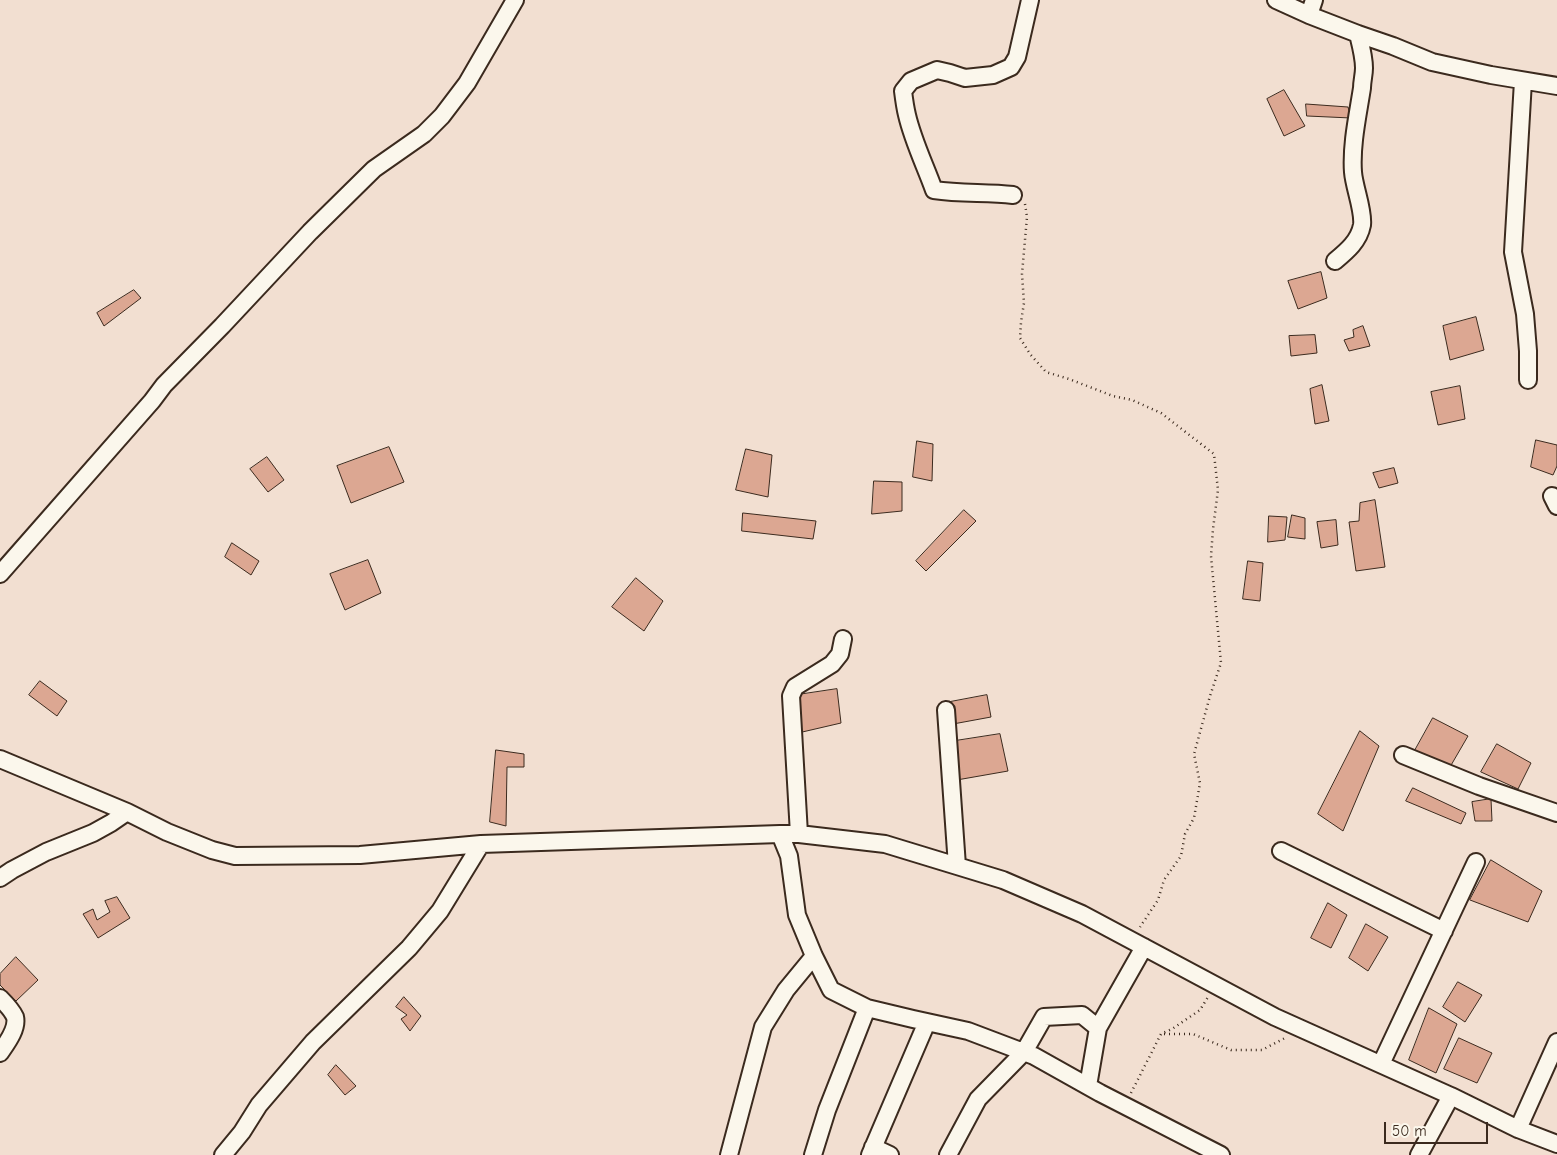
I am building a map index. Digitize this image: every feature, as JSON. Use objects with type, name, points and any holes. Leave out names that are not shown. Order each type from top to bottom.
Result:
[{"type":"street","points":[[0,574],[152,401],[164,384],[222,326],[310,232],[374,169],[424,134],[442,116],[467,83],[515,0]]},
{"type":"street","points":[[1013,195],[990,192],[957,193],[934,190],[906,114],[903,91],[911,81],[937,70],[965,78],[993,75],[1011,67],[1017,56],[1030,0]]},
{"type":"street","points":[[1276,0],[1312,8],[1358,34],[1432,62],[1523,81],[1557,86]]},
{"type":"street","points":[[1335,261],[1350,249],[1358,237],[1362,224],[1353,170],[1353,155],[1364,69],[1363,52],[1358,34]]},
{"type":"street","points":[[1523,81],[1513,252],[1525,314],[1528,380]]},
{"type":"street","points":[[798,834],[791,696],[795,687],[832,664],[840,654],[843,639]]},
{"type":"street","points":[[946,710],[957,866]]},
{"type":"street","points":[[1403,755],[1479,786],[1557,813]]},
{"type":"street","points":[[0,759],[127,812],[168,832],[212,850],[235,856],[360,856],[481,844],[780,834],[798,834],[885,844],[1003,880],[1082,914],[1275,1017],[1451,1096],[1518,1129],[1557,1144]]},
{"type":"street","points":[[0,878],[46,852],[93,833],[127,812]]},
{"type":"street","points":[[780,834],[789,856],[797,915],[830,990],[867,1008],[968,1030],[1034,1056],[1221,1155]]},
{"type":"street","points":[[222,1155],[242,1132],[259,1105],[313,1042],[409,948],[440,911],[481,844]]},
{"type":"street","points":[[1281,851],[1444,931]]},
{"type":"street","points":[[1381,1064],[1476,862]]},
{"type":"street","points":[[1088,1086],[1098,1028],[1139,944]]},
{"type":"street","points":[[728,1155],[762,1027],[786,990],[814,956]]},
{"type":"street","points":[[0,998],[11,1010],[15,1018],[14,1029],[0,1053]]},
{"type":"street","points":[[813,1155],[827,1110],[867,1008]]},
{"type":"street","points":[[948,1155],[978,1099],[1024,1052],[1044,1017],[1082,1015],[1098,1028]]},
{"type":"street","points":[[890,1155],[872,1151],[927,1022]]},
{"type":"street","points":[[1518,1129],[1557,1042]]},
{"type":"street","points":[[1419,1155],[1451,1096]]},
{"type":"path","points":[[1013,195],[1025,201],[1027,218],[1023,249],[1024,303],[1020,338],[1030,354],[1046,372],[1113,396],[1132,400],[1161,413],[1214,454],[1218,490],[1211,556],[1221,663],[1194,754],[1200,783],[1194,818],[1186,834],[1181,856],[1164,880],[1158,900],[1142,922],[1139,944]]},
{"type":"path","points":[[1125,1105],[1161,1034],[1172,1029],[1200,1010],[1215,985]]},
{"type":"path","points":[[1161,1034],[1193,1034],[1231,1050],[1262,1050],[1301,1029]]},
{"type":"building","points":[[1284,90],[1305,126],[1284,136],[1267,99]]},
{"type":"building","points":[[1306,104],[1348,107],[1351,118],[1307,116]]},
{"type":"building","points":[[1321,272],[1327,298],[1298,309],[1288,281]]},
{"type":"building","points":[[134,290],[141,298],[104,326],[97,313]]},
{"type":"building","points":[[1476,317],[1484,350],[1450,360],[1443,326]]},
{"type":"building","points":[[1363,326],[1370,346],[1349,351],[1344,340],[1354,337],[1353,330]]},
{"type":"building","points":[[1315,335],[1317,353],[1291,356],[1289,336]]},
{"type":"building","points":[[1322,385],[1329,421],[1315,424],[1310,389]]},
{"type":"building","points":[[1460,386],[1465,419],[1438,425],[1431,392]]},
{"type":"building","points":[[1536,440],[1557,445],[1557,466],[1553,475],[1531,467]]},
{"type":"building","points":[[917,441],[933,444],[932,481],[913,477]]},
{"type":"building","points":[[389,447],[404,482],[351,503],[337,466]]},
{"type":"building","points":[[746,449],[772,455],[768,497],[736,490]]},
{"type":"building","points":[[267,457],[284,480],[268,492],[250,469]]},
{"type":"building","points":[[1394,468],[1398,483],[1379,488],[1373,473]]},
{"type":"building","points":[[874,481],[902,482],[902,511],[872,514]]},
{"type":"building","points":[[1375,500],[1385,567],[1356,571],[1349,522],[1359,521],[1360,503]]},
{"type":"building","points":[[964,510],[976,521],[926,571],[916,561]]},
{"type":"building","points":[[743,513],[816,521],[813,539],[742,531]]},
{"type":"building","points":[[1292,515],[1305,518],[1305,539],[1288,537]]},
{"type":"building","points":[[1269,516],[1287,517],[1285,540],[1268,542]]},
{"type":"building","points":[[1336,520],[1338,545],[1321,548],[1317,522]]},
{"type":"building","points":[[232,543],[259,561],[251,575],[225,557]]},
{"type":"building","points":[[368,560],[381,593],[345,610],[330,574]]},
{"type":"building","points":[[1248,561],[1263,563],[1260,601],[1243,599]]},
{"type":"building","points":[[636,578],[663,601],[644,631],[612,607]]},
{"type":"building","points":[[40,681],[67,701],[57,716],[29,695]]},
{"type":"building","points":[[837,689],[841,723],[798,733],[797,695]]},
{"type":"building","points":[[987,695],[991,717],[953,724],[950,702]]},
{"type":"building","points":[[1433,718],[1468,736],[1450,767],[1413,754]]},
{"type":"building","points":[[1360,731],[1379,746],[1343,831],[1318,814]]},
{"type":"building","points":[[1000,734],[1008,771],[951,781],[955,741]]},
{"type":"building","points":[[1497,744],[1531,763],[1518,789],[1481,772]]},
{"type":"building","points":[[496,750],[524,754],[524,767],[507,767],[506,826],[490,822]]},
{"type":"building","points":[[1413,788],[1466,813],[1461,824],[1406,801]]},
{"type":"building","points":[[1491,799],[1492,821],[1475,821],[1472,802]]},
{"type":"building","points":[[1491,860],[1542,891],[1528,922],[1470,900]]},
{"type":"building","points":[[117,897],[130,918],[98,938],[83,914],[93,909],[97,920],[110,912],[105,901]]},
{"type":"building","points":[[1328,903],[1347,915],[1331,948],[1311,938]]},
{"type":"building","points":[[1366,924],[1388,937],[1368,971],[1349,958]]},
{"type":"building","points":[[16,957],[38,980],[16,1001],[0,985],[0,974]]},
{"type":"building","points":[[1458,982],[1482,995],[1465,1022],[1443,1007]]},
{"type":"building","points":[[404,997],[421,1016],[410,1031],[401,1019],[407,1015],[396,1007]]},
{"type":"building","points":[[1429,1008],[1457,1024],[1436,1073],[1409,1060]]},
{"type":"building","points":[[1459,1038],[1492,1053],[1477,1083],[1444,1069]]},
{"type":"building","points":[[336,1065],[356,1086],[345,1095],[328,1075]]}]
